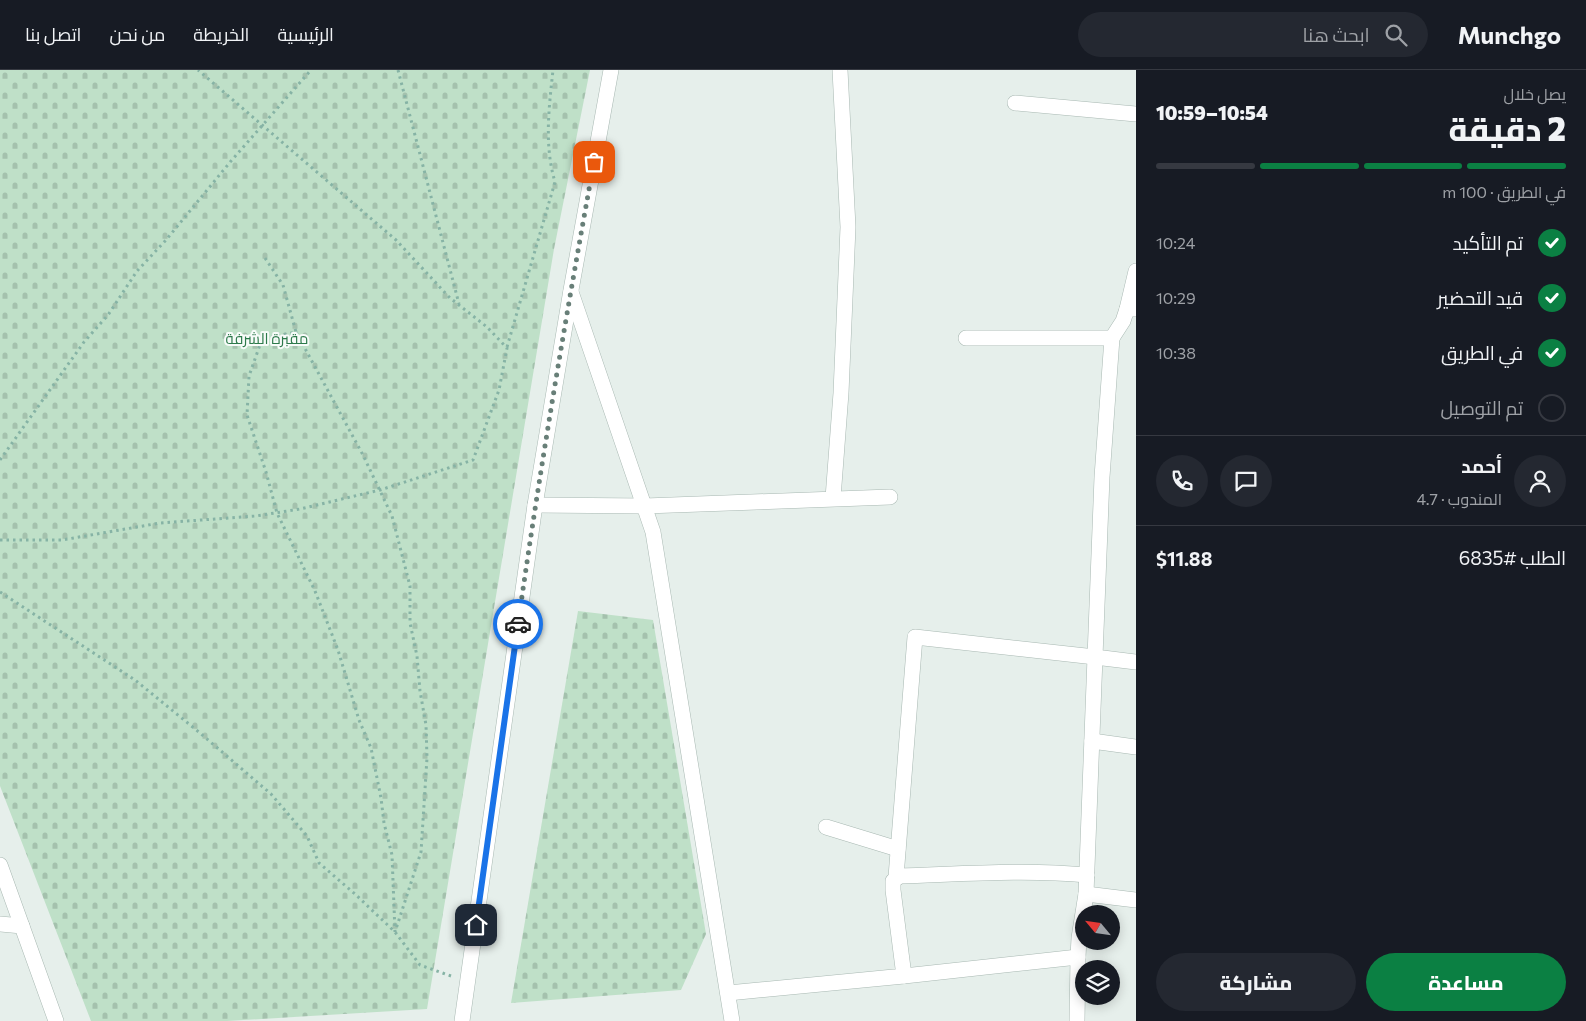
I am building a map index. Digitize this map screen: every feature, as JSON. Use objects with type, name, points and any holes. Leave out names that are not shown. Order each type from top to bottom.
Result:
[{"type":"street","points":[[462,1021],[535,505],[571,290],[611,70]]},
{"type":"street","points":[[833,498],[841,393],[848,227],[840,70]]},
{"type":"street","points":[[1016,103],[1136,114]]},
{"type":"street","points":[[1077,1021],[1079,938],[1086,894],[1102,477],[1112,338],[1132,309],[1136,272]]},
{"type":"street","points":[[571,290],[653,532],[731,1021]]},
{"type":"street","points":[[966,338],[1112,338]]},
{"type":"street","points":[[535,505],[645,506],[890,497]]},
{"type":"street","points":[[904,976],[893,881],[896,878],[915,637],[1136,662]]},
{"type":"street","points":[[1092,741],[1136,747]]},
{"type":"street","points":[[826,827],[898,849]]},
{"type":"street","points":[[0,865],[56,1021]]},
{"type":"street","points":[[896,878],[900,876],[1012,873],[1086,875]]},
{"type":"street","points":[[1086,894],[1136,900]]},
{"type":"street","points":[[0,924],[22,926]]},
{"type":"street","points":[[728,993],[904,976],[1078,956]]},
{"type":"path","points":[[198,70],[396,240],[450,298],[487,327],[507,348]]},
{"type":"path","points":[[0,460],[84,342],[108,315],[137,271],[166,240],[262,125],[311,70]]},
{"type":"path","points":[[398,70],[459,305]]},
{"type":"path","points":[[0,540],[62,540],[160,522],[277,513],[380,490],[473,460],[499,390],[507,348],[555,182],[549,162],[549,114],[553,70]]},
{"type":"path","points":[[265,258],[283,285],[296,332],[363,455],[392,516],[410,586],[410,623],[417,656],[420,691],[426,725],[427,758],[421,852],[395,932]]},
{"type":"path","points":[[296,332],[262,339],[249,376],[247,415],[264,465],[277,513],[315,591],[338,650],[359,720],[371,748],[384,823],[392,855],[395,932]]},
{"type":"path","points":[[0,592],[135,680],[271,794],[307,836],[319,863],[395,932],[420,965],[468,982]]},
{"type":"green space","name":"مقبرة الشرفة","points":[[0,70],[590,70],[554,249],[427,1009],[227,1021],[91,1021],[0,786]]},
{"type":"green space","points":[[578,611],[653,620],[706,934],[681,990],[511,1003]]},
{"type":"way so far","points":[[518,624],[535,505],[594,162]]},
{"type":"route","points":[[476,925],[518,624]]}]
